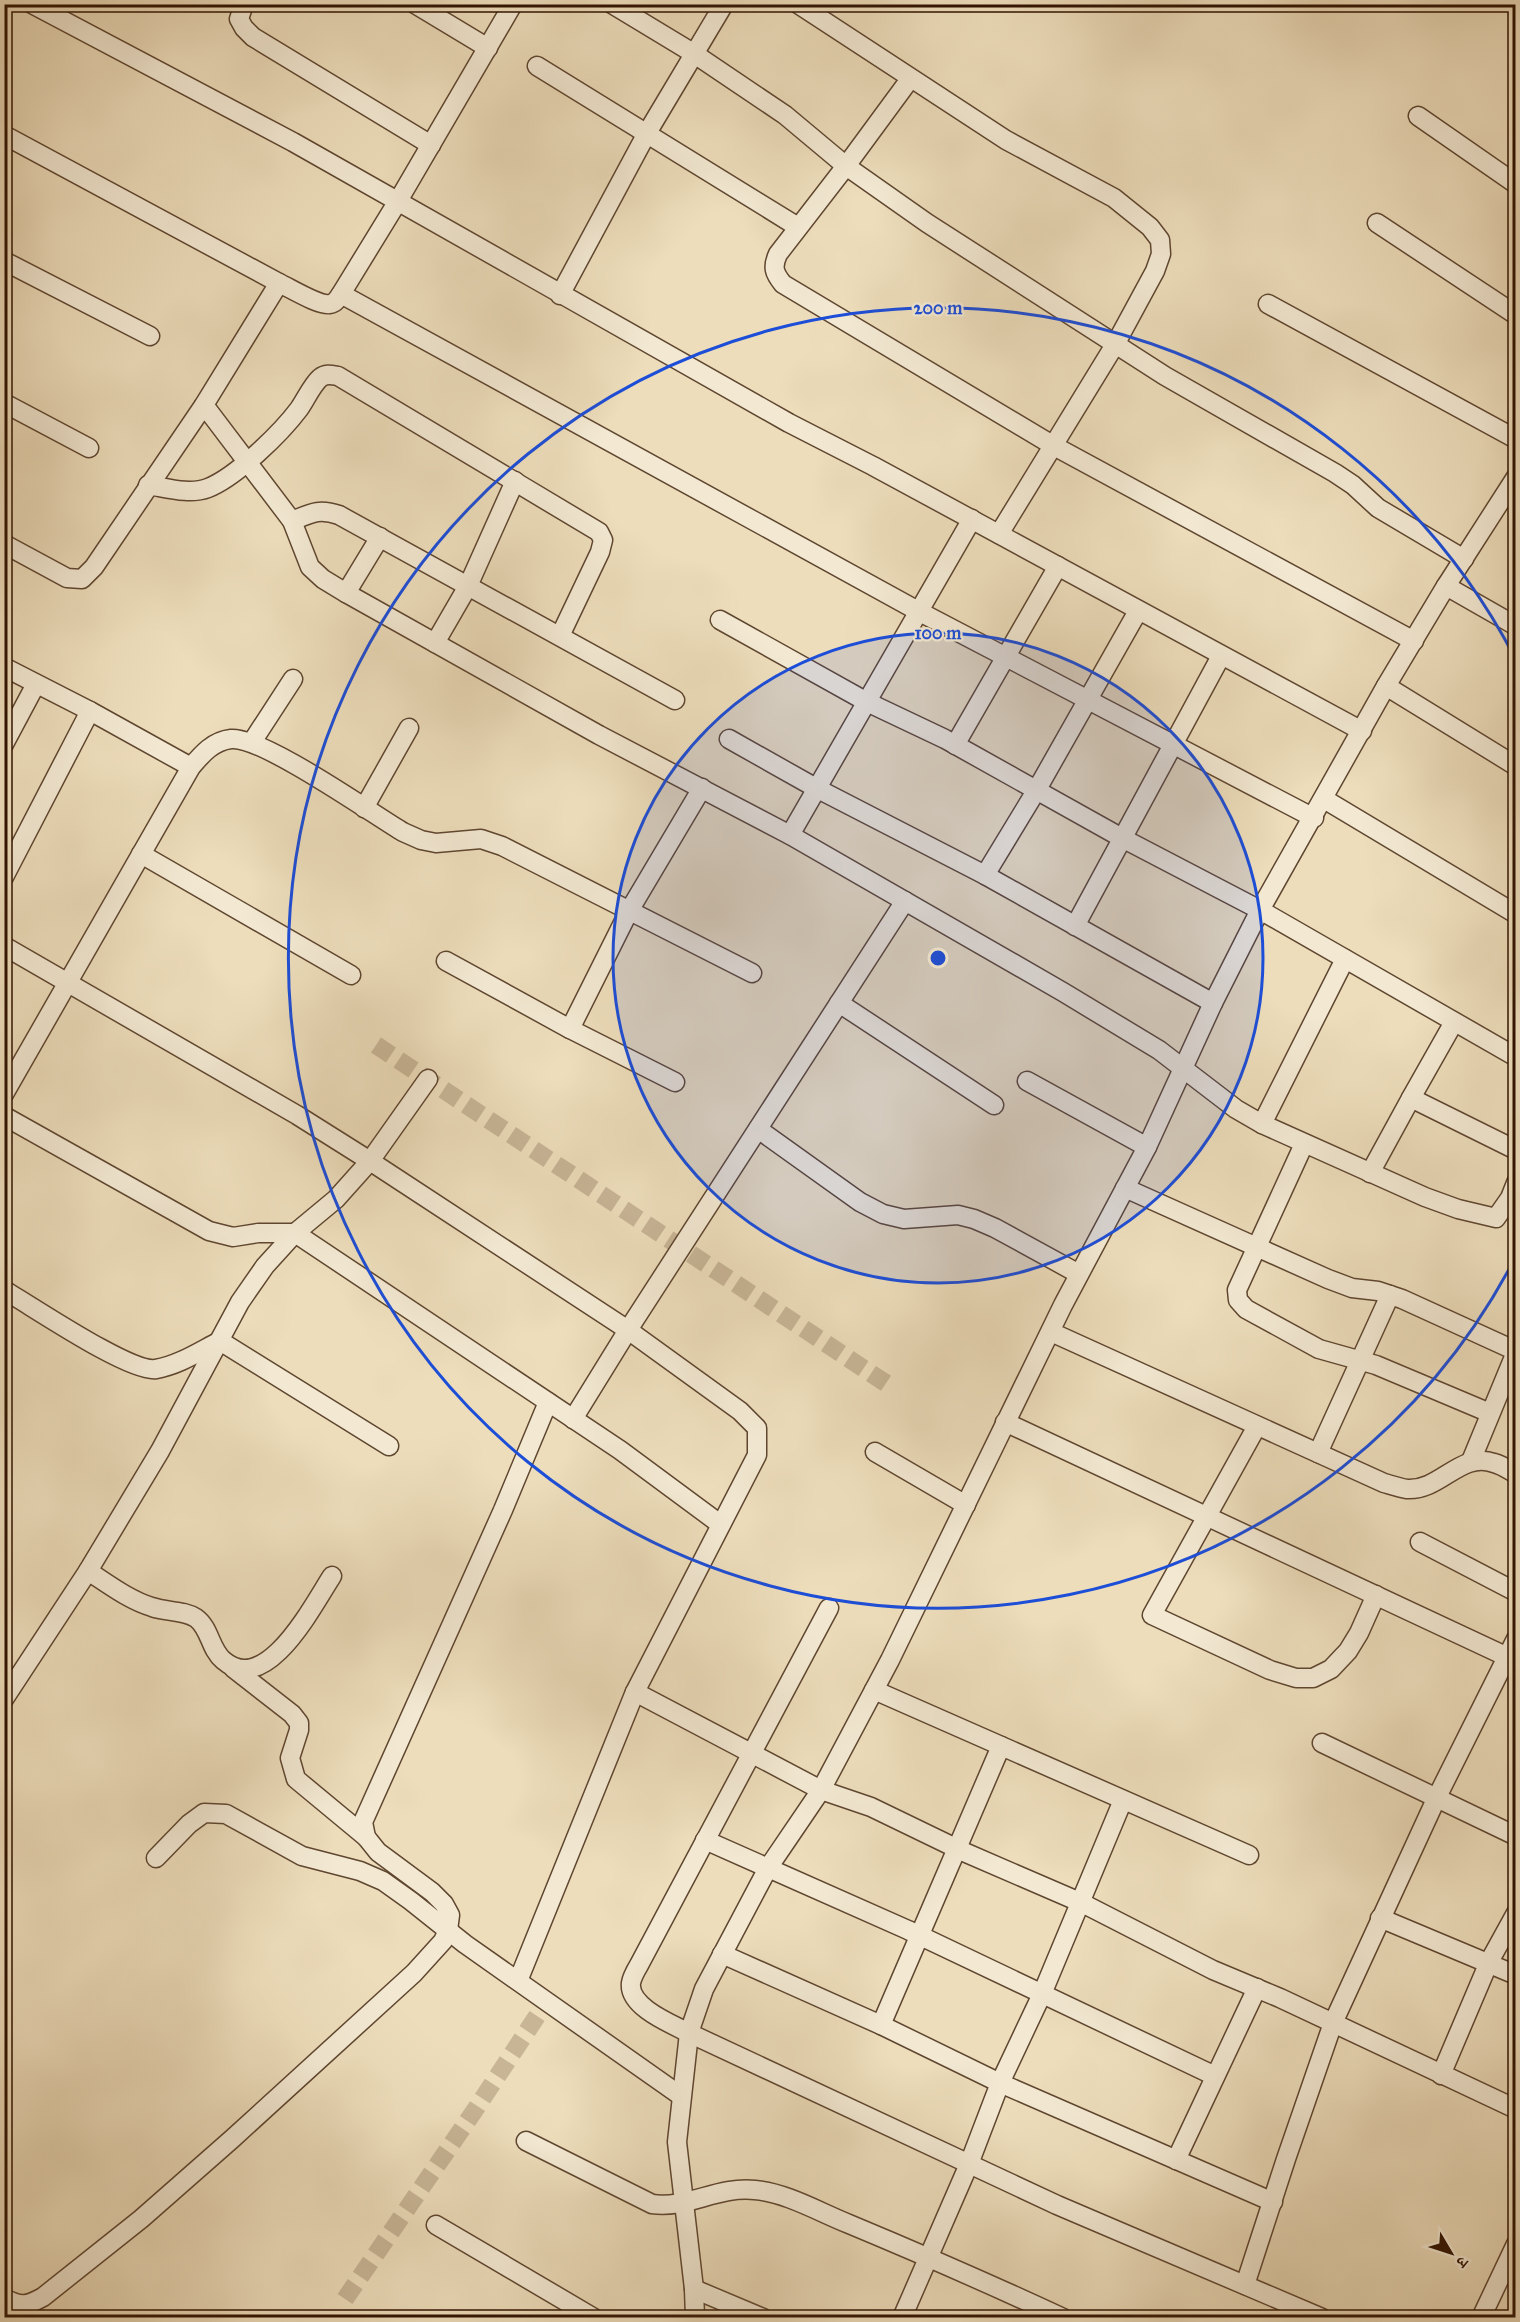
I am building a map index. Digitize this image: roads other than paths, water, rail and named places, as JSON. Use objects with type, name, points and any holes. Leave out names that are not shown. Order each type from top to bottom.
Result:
[{"type":"street","points":[[32,4],[293,142],[789,423],[972,519],[1221,656],[1362,730]]},
{"type":"street","points":[[244,4],[239,19],[243,28],[253,37],[431,145]]},
{"type":"street","points":[[415,4],[488,48]]},
{"type":"street","points":[[4,135],[279,282],[322,303],[330,304],[336,302],[398,201],[513,4]]},
{"type":"street","points":[[612,4],[693,52],[785,115],[846,166],[927,223],[1165,376],[1335,473],[1353,485],[1378,508],[1464,559]]},
{"type":"street","points":[[560,295],[647,133],[693,52],[724,4]]},
{"type":"street","points":[[798,4],[1006,140],[1114,198],[1150,227],[1160,240],[1161,254],[1155,271],[1116,343],[999,534]]},
{"type":"street","points":[[537,66],[798,227]]},
{"type":"street","points":[[910,79],[778,254],[773,264],[775,274],[783,284],[1054,446],[1414,641]]},
{"type":"street","points":[[1418,116],[1515,184]]},
{"type":"street","points":[[1377,224],[1515,315]]},
{"type":"street","points":[[4,261],[150,336]]},
{"type":"street","points":[[4,544],[66,578],[82,579],[94,567],[204,405],[279,282]]},
{"type":"street","points":[[341,294],[918,611],[1314,818]]},
{"type":"street","points":[[1268,304],[1515,439]]},
{"type":"street","points":[[148,485],[195,491],[219,482],[277,434],[298,410],[320,378],[327,375],[338,376],[591,525],[599,532],[603,540],[600,552],[560,636]]},
{"type":"street","points":[[4,403],[89,448]]},
{"type":"street","points":[[204,405],[292,521],[310,567],[323,579],[346,593],[599,735],[790,835],[905,901],[1112,1021],[1183,1066],[1236,1109],[1262,1124],[1425,1197],[1458,1209],[1496,1218],[1510,1198],[1515,1183]]},
{"type":"street","points":[[695,2318],[694,2289],[677,2142],[689,2034],[704,1989],[768,1868],[821,1790],[874,1690],[1079,1274],[1148,1147],[1183,1066],[1260,910],[1446,586],[1510,498],[1515,477]]},
{"type":"street","points":[[435,644],[468,586],[515,482]]},
{"type":"street","points":[[292,521],[313,512],[326,510],[339,515],[675,700]]},
{"type":"street","points":[[790,835],[972,519]]},
{"type":"street","points":[[346,593],[380,537]]},
{"type":"street","points":[[956,745],[1058,566]]},
{"type":"street","points":[[1446,586],[1515,626]]},
{"type":"street","points":[[986,875],[1138,611]]},
{"type":"street","points":[[720,620],[867,702],[956,745],[1122,838],[1260,910],[1515,1057]]},
{"type":"street","points":[[1075,926],[1221,656]]},
{"type":"street","points":[[4,668],[90,711],[190,767]]},
{"type":"street","points":[[252,742],[293,679]]},
{"type":"street","points":[[6,739],[36,684]]},
{"type":"street","points":[[1386,687],[1515,766]]},
{"type":"street","points":[[4,877],[90,711]]},
{"type":"street","points":[[364,808],[408,728]]},
{"type":"street","points":[[729,738],[816,788],[986,875],[1213,1003]]},
{"type":"street","points":[[4,1094],[190,767],[205,751],[220,741],[234,739],[252,742],[274,753],[403,832],[421,840],[436,843],[481,839],[502,846],[752,973]]},
{"type":"street","points":[[570,1029],[629,911],[702,788]]},
{"type":"street","points":[[1323,799],[1512,905]]},
{"type":"street","points":[[141,854],[351,975]]},
{"type":"street","points":[[573,1419],[905,901]]},
{"type":"street","points":[[4,946],[297,1115],[370,1161],[628,1330],[740,1411],[757,1428],[757,1455],[635,1692],[518,1981]]},
{"type":"street","points":[[1262,1124],[1345,959]]},
{"type":"street","points":[[446,961],[675,1083]]},
{"type":"street","points":[[839,1003],[994,1105]]},
{"type":"street","points":[[1370,1173],[1454,1022]]},
{"type":"street","points":[[4,1699],[88,1571],[160,1451],[240,1302],[265,1266],[295,1233],[336,1199],[370,1161],[428,1079]]},
{"type":"street","points":[[1027,1081],[1148,1147]]},
{"type":"street","points":[[1411,1098],[1515,1150]]},
{"type":"street","points":[[4,1116],[209,1232],[233,1237],[258,1233],[295,1233],[573,1419],[720,1524]]},
{"type":"street","points":[[758,1129],[860,1202],[883,1214],[904,1220],[958,1215],[974,1219],[1079,1274]]},
{"type":"street","points":[[1304,1144],[1237,1290],[1238,1300],[1246,1309],[1319,1349],[1376,1365],[1490,1413]]},
{"type":"street","points":[[1125,1188],[1352,1288],[1390,1295],[1515,1351],[1471,1461]]},
{"type":"street","points":[[4,1290],[118,1357],[139,1366],[154,1369],[174,1364],[220,1341]]},
{"type":"street","points":[[1318,1453],[1390,1295]]},
{"type":"street","points":[[1051,1332],[1384,1483],[1408,1489],[1430,1485],[1471,1461],[1483,1460],[1495,1463],[1515,1474]]},
{"type":"street","points":[[220,1341],[389,1446]]},
{"type":"street","points":[[366,1837],[363,1822],[503,1510],[548,1402]]},
{"type":"street","points":[[1005,1422],[1511,1659]]},
{"type":"street","points":[[1257,1426],[1152,1615],[1270,1670],[1296,1678],[1313,1678],[1331,1669],[1348,1651],[1359,1634],[1376,1595]]},
{"type":"street","points":[[875,1452],[966,1505]]},
{"type":"street","points":[[1420,1542],[1515,1592]]},
{"type":"street","points":[[4,2298],[14,2303],[29,2305],[43,2297],[141,2219],[414,1973],[435,1952],[448,1930],[450,1916],[444,1904],[432,1892],[378,1852],[366,1837],[296,1779],[290,1758],[299,1723],[292,1714],[213,1650],[206,1629],[199,1619],[189,1614],[150,1607],[88,1571]]},
{"type":"street","points":[[233,1668],[258,1666],[280,1651],[332,1576]]},
{"type":"street","points":[[829,1608],[639,1965],[631,1983],[634,1995],[646,2010],[689,2034],[1057,2205],[1322,2318]]},
{"type":"street","points":[[1245,2285],[1333,2023],[1437,1797],[1511,1659],[1515,1639]]},
{"type":"street","points":[[874,1690],[1249,1855]]},
{"type":"street","points":[[635,1692],[821,1790],[871,1807],[1082,1903],[1213,1970],[1257,1988],[1515,2109]]},
{"type":"street","points":[[1322,1743],[1515,1836]]},
{"type":"street","points":[[881,2025],[1000,1746]]},
{"type":"street","points":[[902,2318],[927,2256],[969,2164],[1000,2083],[1082,1903],[1123,1800]]},
{"type":"street","points":[[156,1858],[189,1824],[204,1813],[226,1814],[302,1856],[360,1870],[383,1881],[518,1981],[681,2096]]},
{"type":"street","points":[[705,1840],[919,1935],[1215,2076]]},
{"type":"street","points":[[1441,2075],[1489,1962],[1515,1913]]},
{"type":"street","points":[[1380,1918],[1489,1962],[1515,1975]]},
{"type":"street","points":[[722,1953],[881,2025],[1000,2083],[1273,2202]]},
{"type":"street","points":[[1176,2160],[1257,1988]]},
{"type":"street","points":[[526,2141],[652,2204],[665,2206],[683,2204],[706,2194],[727,2190],[755,2190],[788,2198],[927,2256],[1053,2315]]},
{"type":"street","points":[[436,2225],[594,2318]]},
{"type":"street","points":[[1481,2318],[1515,2244]]},
{"type":"street","points":[[694,2289],[763,2318]]},
{"type":"tunnel","points":[[376,1045],[890,1386]]},
{"type":"tunnel","points":[[345,2299],[547,2001]]}]
